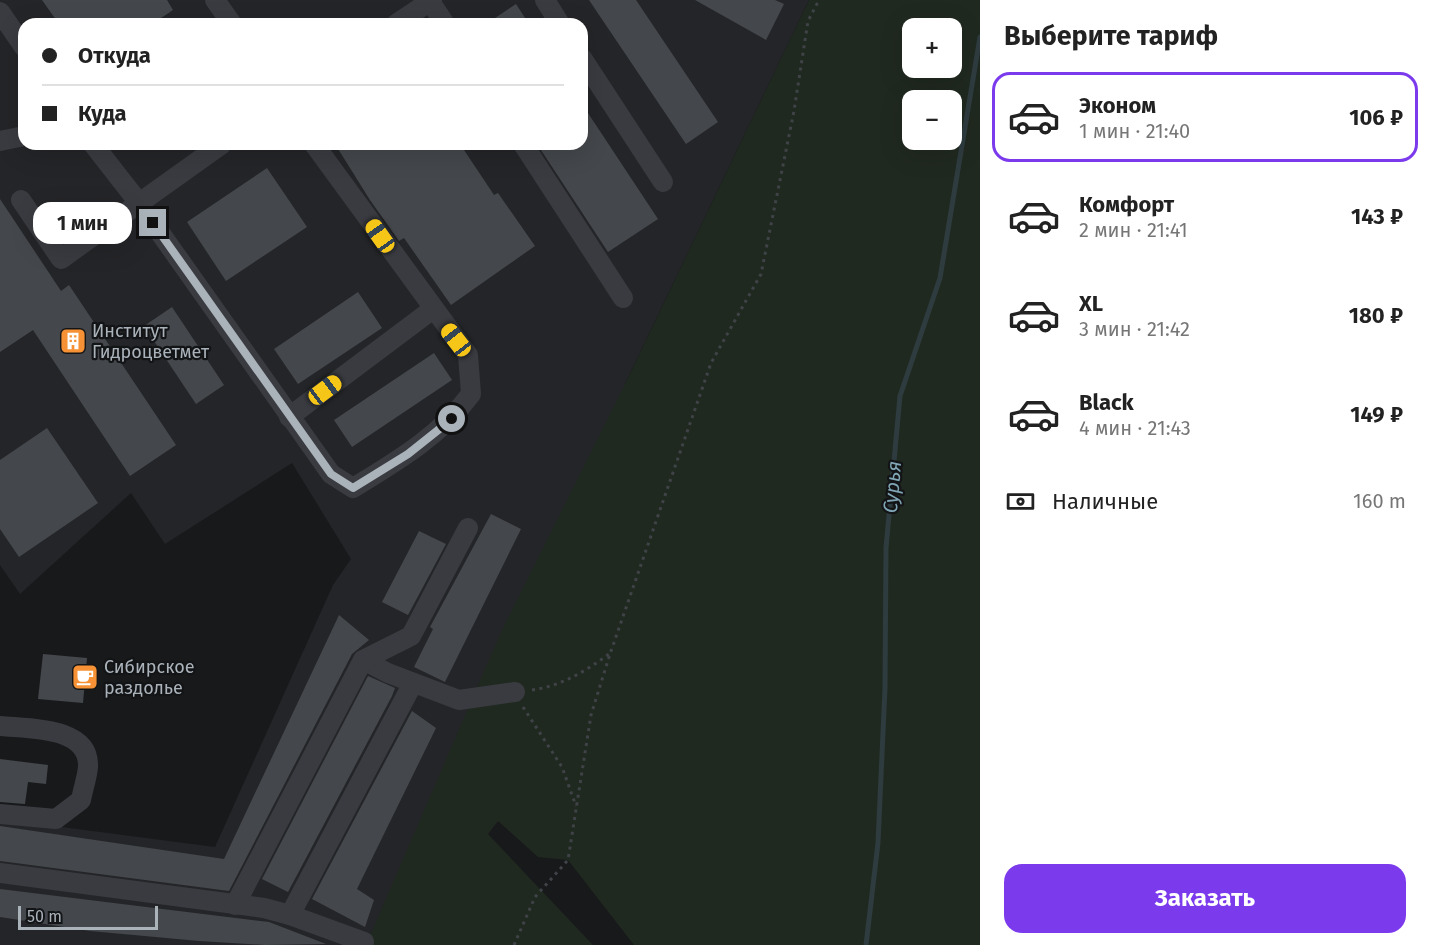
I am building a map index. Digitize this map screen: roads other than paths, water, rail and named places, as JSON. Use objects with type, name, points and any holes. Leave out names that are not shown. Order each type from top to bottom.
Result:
[{"type":"lane","points":[[215,0],[228,18]]},
{"type":"lane","points":[[404,18],[430,0],[441,18]]},
{"type":"lane","points":[[545,0],[556,18]]},
{"type":"lane","points":[[0,12],[18,38]]},
{"type":"lane","points":[[588,67],[663,182]]},
{"type":"lane","points":[[0,141],[18,137]]},
{"type":"lane","points":[[98,150],[139,203],[331,474],[353,488],[408,454],[452,419],[471,394],[468,355],[318,150]]},
{"type":"lane","points":[[21,200],[62,260],[214,150]]},
{"type":"lane","points":[[527,150],[623,298]]},
{"type":"lane","points":[[289,417],[433,309]]},
{"type":"lane","points":[[235,905],[363,660],[411,636],[468,528]]},
{"type":"lane","points":[[363,660],[413,683],[459,700],[515,692]]},
{"type":"lane","points":[[291,915],[413,683]]},
{"type":"lane","points":[[0,726],[63,733],[80,744],[88,766],[81,800],[56,819],[0,814]]},
{"type":"lane","points":[[0,873],[235,905],[291,915],[364,942]]},
{"type":"waterway","name":"Сурья","points":[[866,945],[878,843],[885,688],[886,548],[900,396],[940,278],[980,37]]},
{"type":"place","name":"Институт Гидроцветмет","points":[[73,341]]},
{"type":"place","name":"Сибирское раздолье","points":[[85,677]]}]
